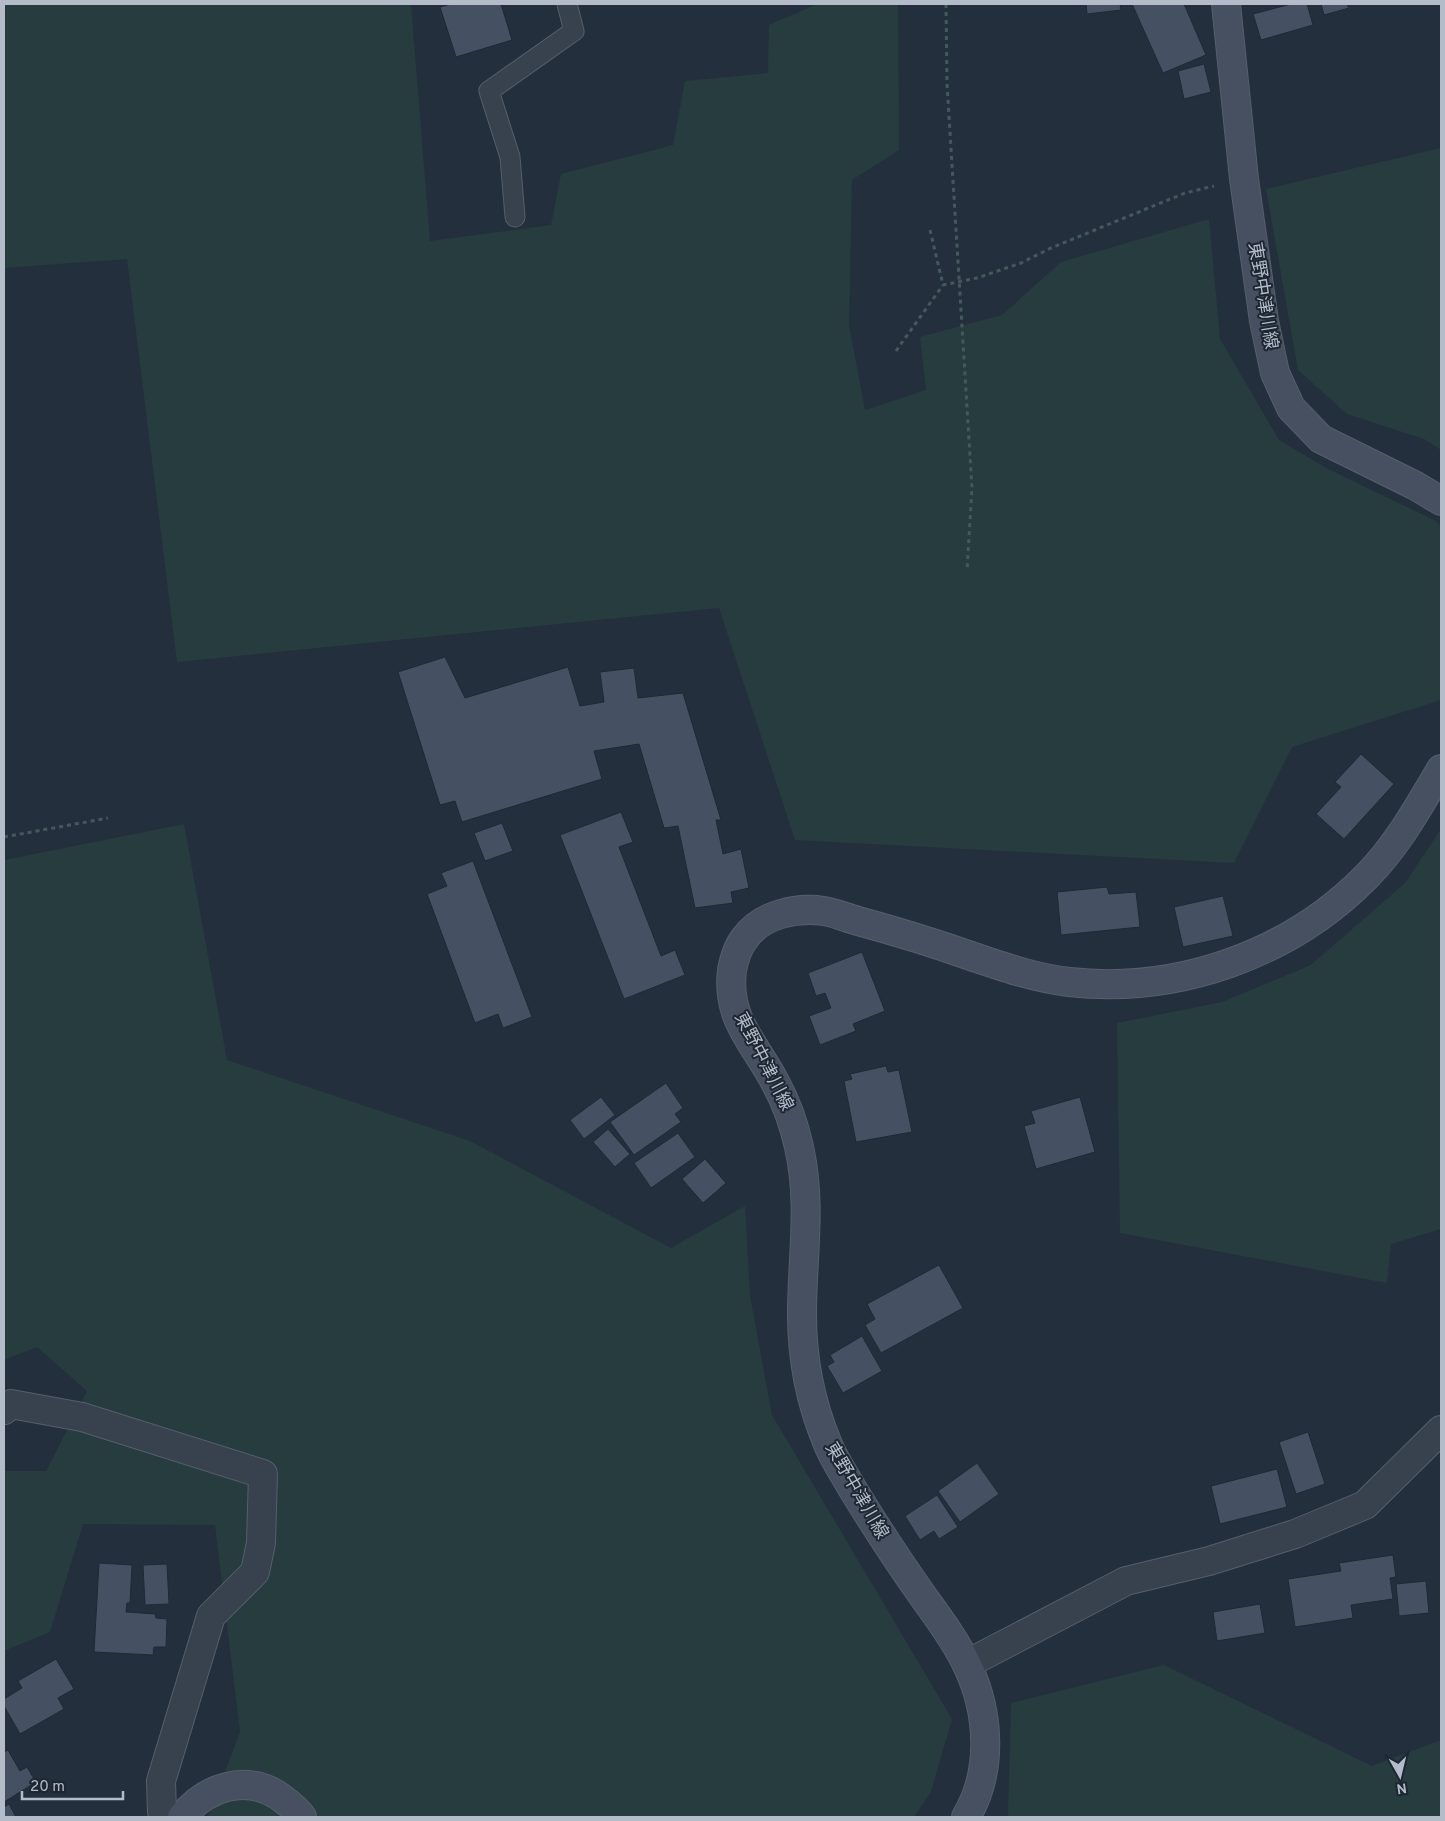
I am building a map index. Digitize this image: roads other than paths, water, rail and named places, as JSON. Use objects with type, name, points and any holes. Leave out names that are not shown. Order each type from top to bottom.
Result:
[{"type":"main road","name":"東野中津川線","points":[[1226,4],[1244,179],[1264,321],[1275,373],[1291,408],[1320,439],[1416,486],[1441,501]]},
{"type":"main road","name":"東野中津川線","points":[[966,1817],[975,1801],[984,1771],[985,1744],[978,1692],[967,1664],[883,1539],[827,1445],[808,1388],[804,1355],[802,1311],[807,1227],[800,1152],[791,1117],[775,1081],[750,1043],[736,1015],[730,988],[733,961],[744,938],[762,921],[788,912],[822,911],[901,932],[1024,974],[1065,982],[1140,983],[1216,968],[1268,947],[1323,914],[1350,892],[1384,858],[1441,769]]},
{"type":"main road","points":[[182,1817],[198,1800],[210,1792],[248,1784],[269,1790],[285,1800],[302,1817]]},
{"type":"street","points":[[4,1410],[11,1404],[82,1417],[263,1474],[261,1543],[254,1572],[211,1616],[161,1781],[162,1812],[167,1817]]},
{"type":"street","points":[[967,1664],[1126,1581],[1209,1561],[1285,1537],[1365,1505],[1441,1430]]},
{"type":"lane","points":[[515,218],[510,157],[489,91],[574,31],[567,4]]}]
